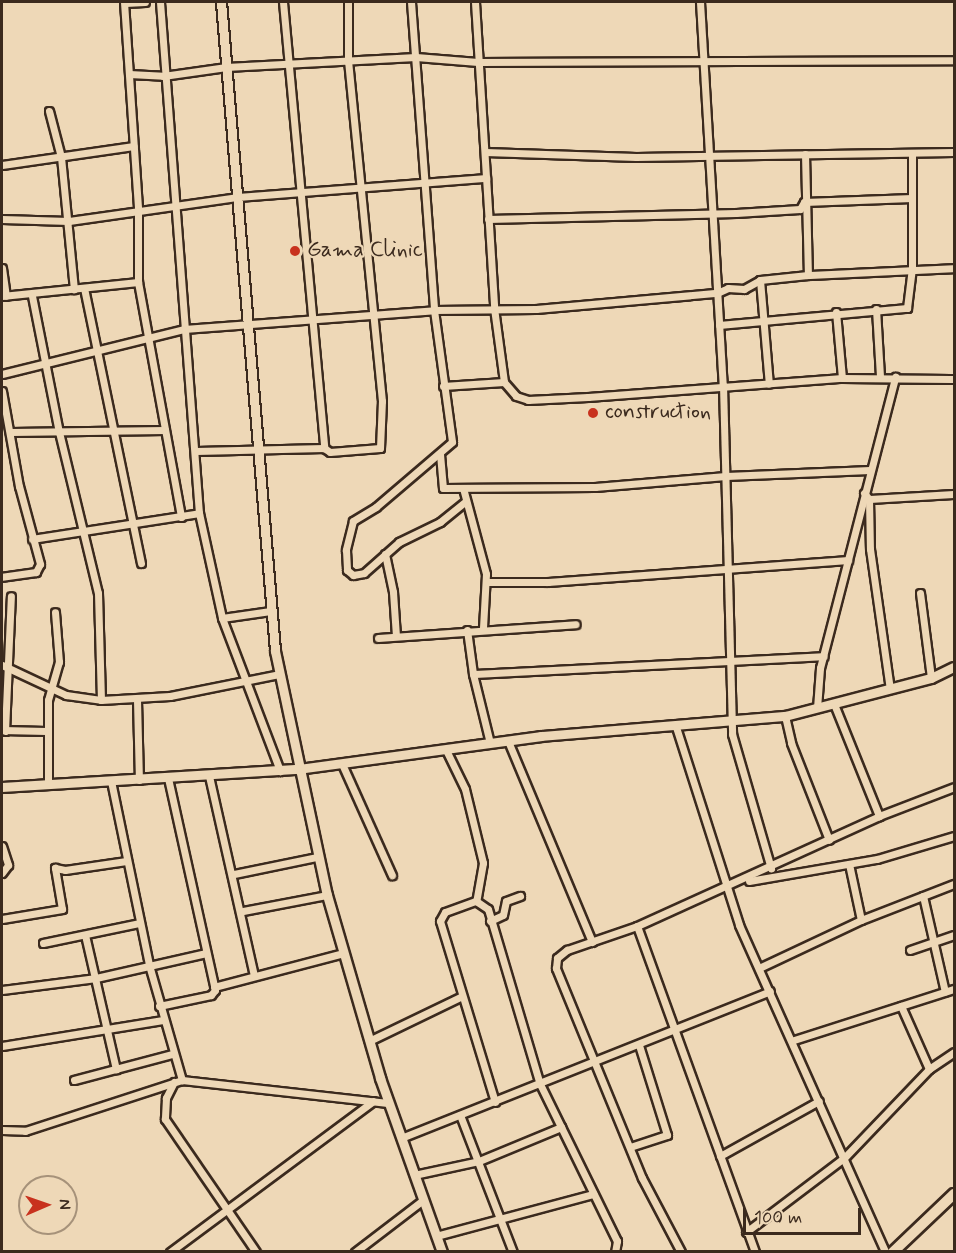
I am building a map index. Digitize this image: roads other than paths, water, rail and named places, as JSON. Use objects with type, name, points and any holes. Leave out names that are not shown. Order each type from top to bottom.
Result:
[{"type":"main road","points":[[893,1251],[954,1194]]},
{"type":"street","points":[[145,2],[124,2],[138,209],[138,282],[150,335],[181,517]]},
{"type":"street","points":[[160,2],[163,76],[196,451],[199,513],[222,618],[280,771]]},
{"type":"street","points":[[221,2],[250,324],[270,611],[279,674],[327,895],[388,1103],[442,1251]]},
{"type":"street","points":[[284,2],[324,448]]},
{"type":"street","points":[[196,451],[324,448],[330,452],[380,448],[382,401],[363,190],[348,62],[348,2]]},
{"type":"street","points":[[411,2],[434,310],[452,442],[440,454],[353,521],[346,550],[347,570],[353,574],[364,573],[399,542],[440,522],[465,502]]},
{"type":"street","points":[[475,2],[494,308],[504,382],[516,396],[528,400],[842,378],[954,379]]},
{"type":"street","points":[[700,2],[723,385],[730,567],[732,734],[771,868]]},
{"type":"street","points":[[129,74],[163,76],[226,67],[416,57],[478,62],[954,60]]},
{"type":"street","points":[[49,111],[61,158],[69,220],[74,289]]},
{"type":"street","points":[[2,165],[134,147]]},
{"type":"street","points":[[485,152],[636,157],[708,153],[912,154],[954,152]]},
{"type":"street","points":[[805,154],[804,202],[808,275]]},
{"type":"street","points":[[720,324],[836,312],[907,308],[912,268],[912,154]]},
{"type":"street","points":[[2,219],[69,220],[131,214],[138,209],[238,197],[363,190],[486,178]]},
{"type":"street","points":[[804,202],[912,198]]},
{"type":"street","points":[[488,219],[800,208],[804,202]]},
{"type":"street","points":[[2,268],[4,296],[32,296],[138,282]]},
{"type":"street","points":[[2,374],[150,335],[184,329],[434,310],[536,309],[717,293],[728,288],[744,289],[760,280],[808,275],[912,268],[954,268]]},
{"type":"street","points":[[760,280],[770,384]]},
{"type":"street","points":[[84,288],[130,523],[141,563]]},
{"type":"street","points":[[32,296],[59,432],[98,592],[101,700]]},
{"type":"street","points":[[876,309],[880,377]]},
{"type":"street","points":[[836,312],[842,378]]},
{"type":"street","points":[[817,708],[824,656],[895,377]]},
{"type":"street","points":[[443,386],[504,382]]},
{"type":"street","points":[[2,392],[40,570],[2,577]]},
{"type":"street","points":[[11,432],[113,433],[165,430]]},
{"type":"street","points":[[440,454],[443,488],[595,487],[726,476],[870,470]]},
{"type":"street","points":[[463,488],[465,502],[483,554],[486,582],[483,628]]},
{"type":"street","points":[[866,496],[954,494]]},
{"type":"street","points":[[866,496],[870,549],[890,689]]},
{"type":"street","points":[[32,539],[81,529],[199,513]]},
{"type":"street","points":[[385,554],[393,592],[396,636]]},
{"type":"street","points":[[486,582],[548,582],[848,560]]},
{"type":"street","points":[[920,593],[931,678]]},
{"type":"street","points":[[11,596],[5,666],[3,730],[46,731]]},
{"type":"street","points":[[222,618],[270,611]]},
{"type":"street","points":[[48,784],[46,731],[52,689],[59,662],[55,612]]},
{"type":"street","points":[[378,638],[483,628],[576,624]]},
{"type":"street","points":[[467,630],[473,674],[490,743]]},
{"type":"street","points":[[473,674],[824,656]]},
{"type":"street","points":[[5,666],[52,689],[101,700],[137,700],[246,684],[279,674]]},
{"type":"street","points":[[2,787],[280,771],[508,741],[785,716],[931,678],[954,667]]},
{"type":"street","points":[[137,700],[139,780]]},
{"type":"street","points":[[834,704],[879,816]]},
{"type":"street","points":[[785,716],[791,743],[829,840]]},
{"type":"street","points":[[676,727],[725,889],[759,968],[794,1040],[885,1251]]},
{"type":"street","points":[[508,741],[592,942]]},
{"type":"street","points":[[446,750],[465,789],[483,863],[476,901]]},
{"type":"street","points":[[342,764],[392,875]]},
{"type":"street","points":[[209,776],[243,911],[254,975]]},
{"type":"street","points":[[159,1006],[212,995],[214,987],[168,778]]},
{"type":"street","points":[[111,781],[148,965],[172,1054],[182,1080]]},
{"type":"street","points":[[681,1251],[630,1148],[597,1061],[556,968],[557,958],[567,950],[637,926],[725,889],[879,816],[954,787]]},
{"type":"street","points":[[739,882],[849,864],[954,837]]},
{"type":"street","points":[[2,846],[8,865],[2,873]]},
{"type":"street","points":[[234,874],[317,857]]},
{"type":"street","points":[[2,919],[62,909],[55,868],[65,870],[126,861]]},
{"type":"street","points":[[849,864],[861,920]]},
{"type":"street","points":[[759,968],[861,920],[954,884]]},
{"type":"street","points":[[243,911],[327,895]]},
{"type":"street","points":[[490,921],[503,915],[506,901],[520,896]]},
{"type":"street","points":[[923,896],[945,992]]},
{"type":"street","points":[[476,901],[488,909],[540,1084],[617,1241],[615,1251]]},
{"type":"street","points":[[476,901],[445,912],[440,921],[460,997],[495,1102]]},
{"type":"street","points":[[43,943],[140,923]]},
{"type":"street","points":[[637,926],[746,1232],[755,1251]]},
{"type":"street","points":[[85,935],[116,1069]]},
{"type":"street","points":[[910,950],[954,935]]},
{"type":"street","points":[[214,987],[344,952]]},
{"type":"street","points":[[2,990],[96,978],[206,953]]},
{"type":"street","points":[[794,1040],[954,989]]},
{"type":"street","points":[[401,1138],[674,1032],[770,991]]},
{"type":"street","points":[[369,1041],[460,997]]},
{"type":"street","points":[[901,1006],[929,1069]]},
{"type":"street","points":[[2,1046],[164,1020]]},
{"type":"street","points":[[630,1148],[667,1135],[639,1045]]},
{"type":"street","points":[[746,1232],[844,1158],[929,1069],[954,1052]]},
{"type":"street","points":[[74,1080],[172,1054]]},
{"type":"street","points":[[2,1130],[25,1131],[182,1080],[388,1103]]},
{"type":"street","points":[[174,1082],[166,1098],[165,1119],[256,1251]]},
{"type":"street","points":[[170,1251],[373,1101]]},
{"type":"street","points":[[720,1155],[819,1101]]},
{"type":"street","points":[[460,1115],[513,1251]]},
{"type":"street","points":[[414,1175],[479,1161],[561,1127]]},
{"type":"street","points":[[436,1236],[593,1194]]},
{"type":"street","points":[[355,1251],[423,1200]]},
{"type":"place","name":"Gama Clinic","points":[[295,251]]},
{"type":"place","name":"construction","points":[[593,413]]}]
